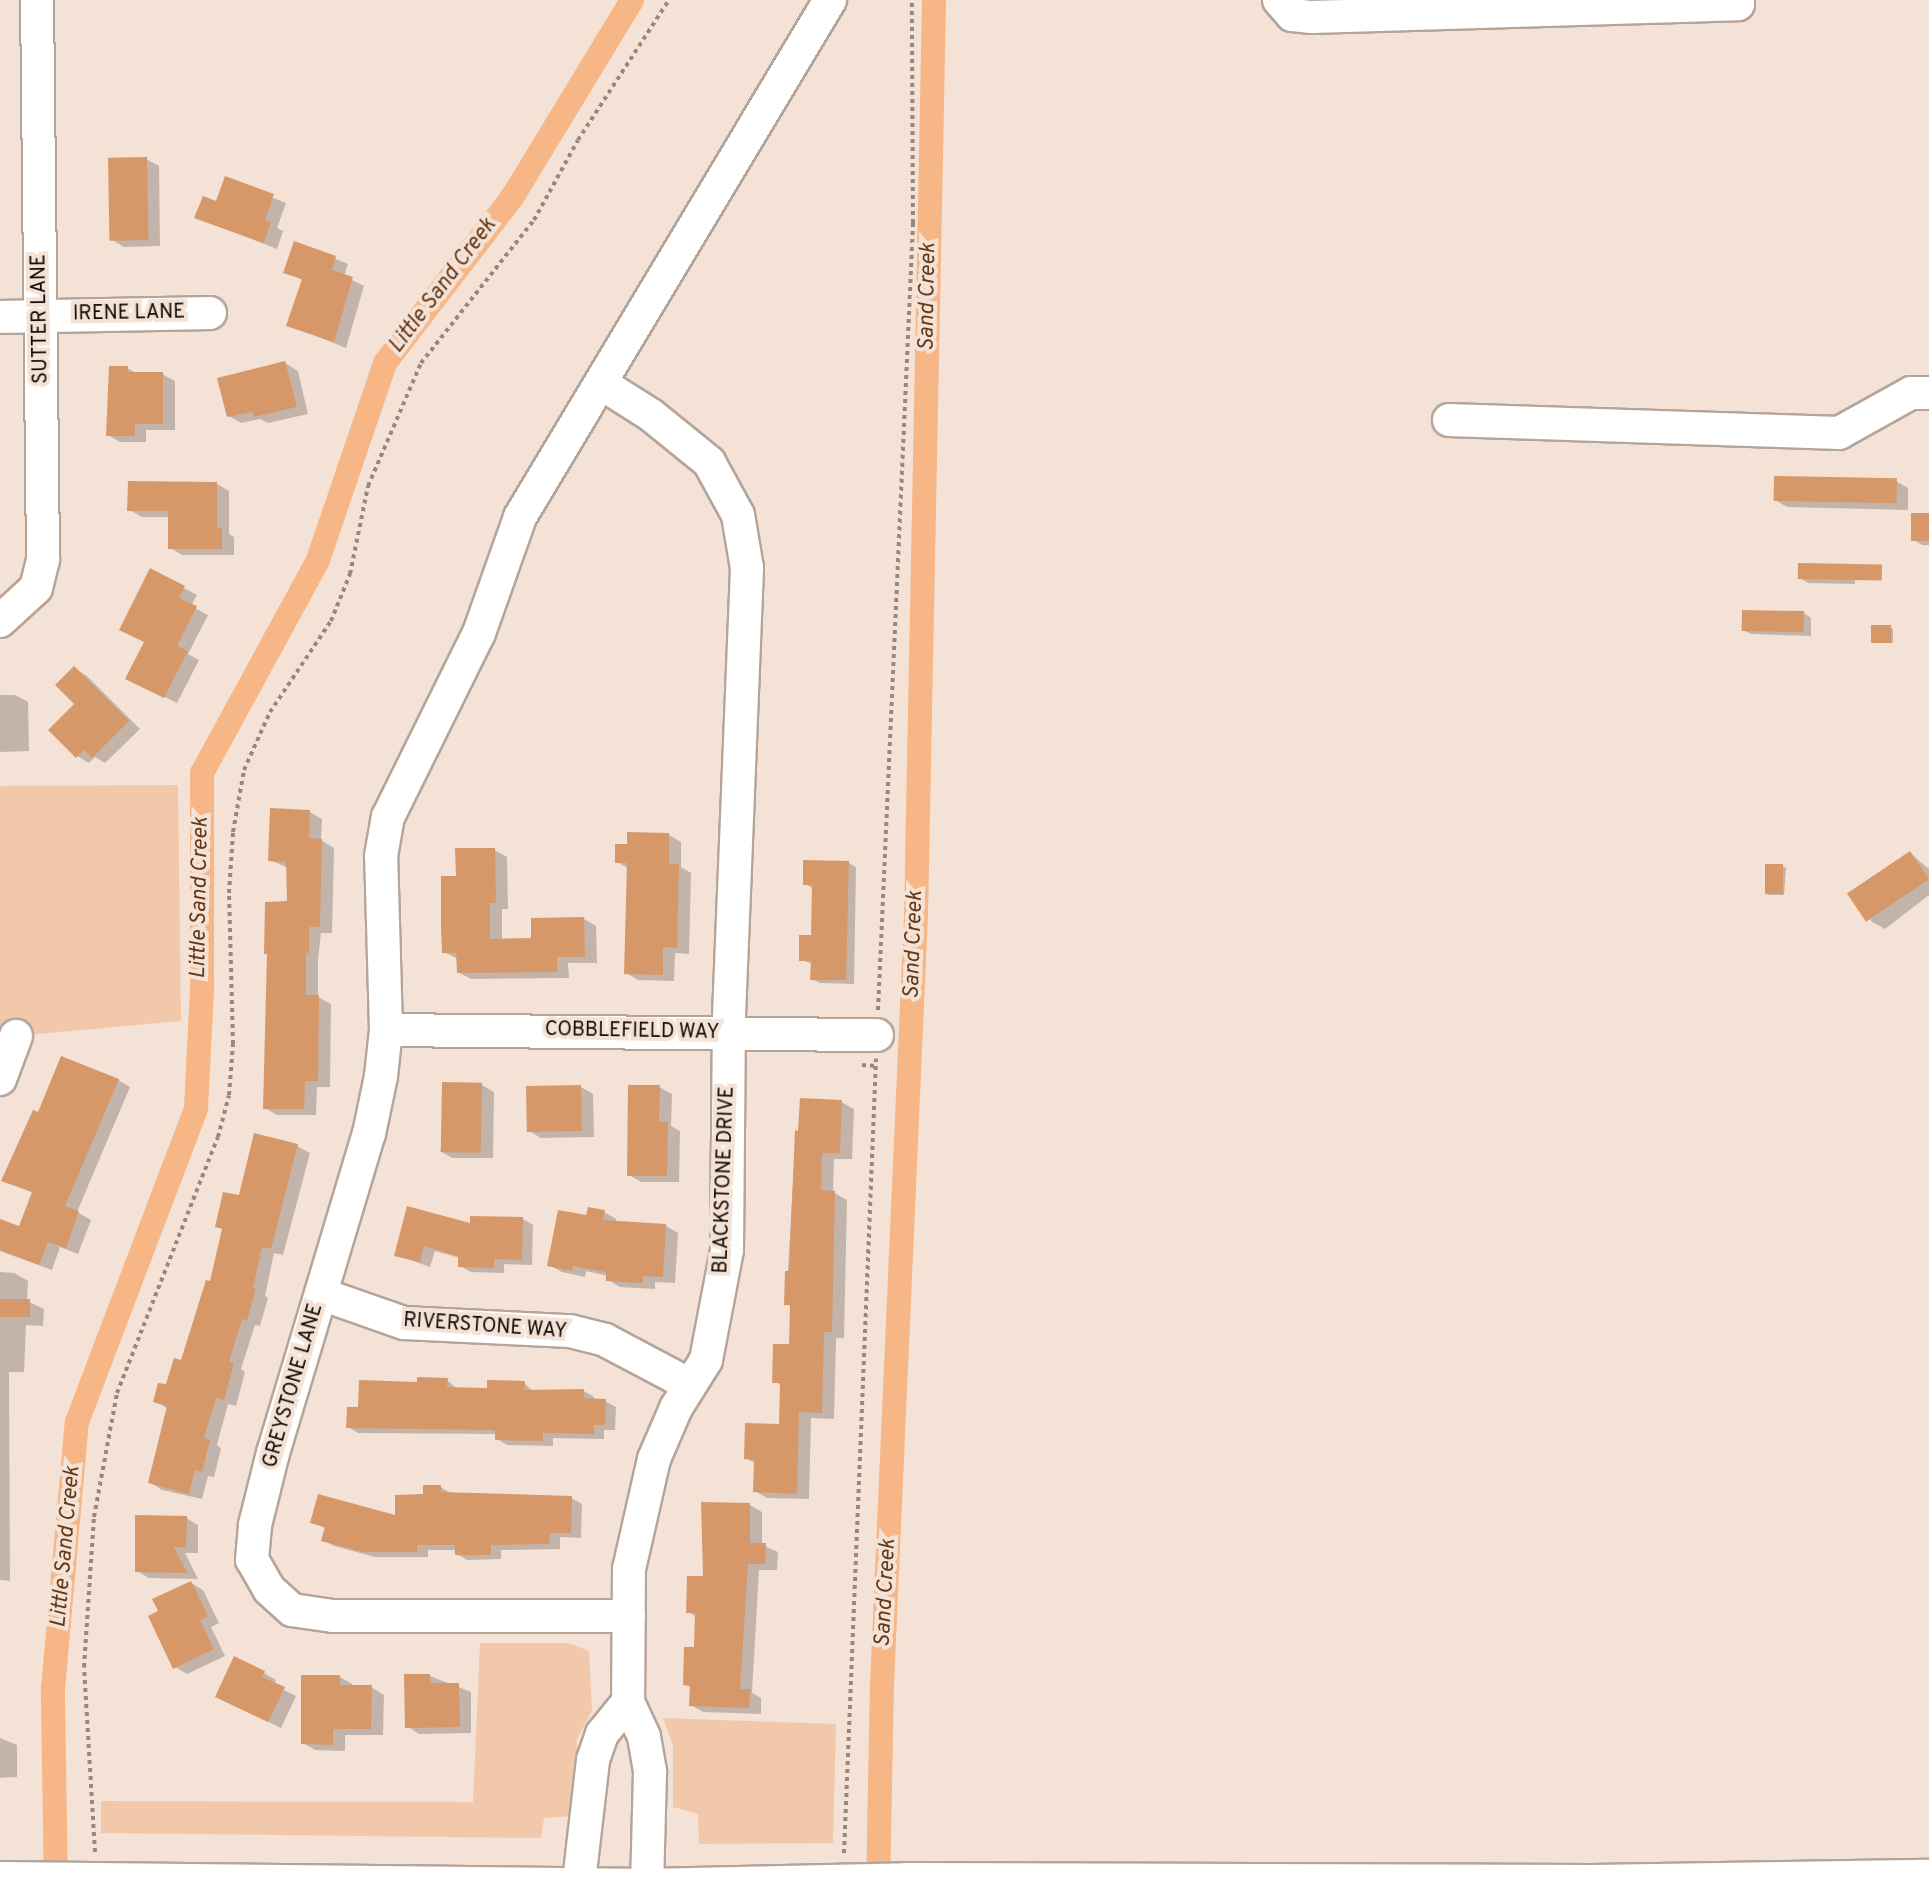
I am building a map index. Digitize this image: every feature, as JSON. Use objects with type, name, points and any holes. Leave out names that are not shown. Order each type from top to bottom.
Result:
[{"type":"street","name":"SUTTER LANE","points":[[0,621],[36,588],[43,559],[37,0]]},
{"type":"street","name":"GREYSTONE LANE","points":[[629,1616],[333,1616],[292,1610],[269,1589],[252,1560],[255,1525],[369,1134],[386,1030],[381,856],[388,817],[479,633],[520,517],[830,0]]},
{"type":"street","points":[[1279,0],[1292,15],[1312,17],[1738,4],[1738,0]]},
{"type":"street","name":"IRENE LANE","points":[[0,317],[210,313]]},
{"type":"street","name":"BLACKSTONE DRIVE","points":[[602,384],[651,415],[709,462],[738,515],[747,568],[729,1033],[727,1250],[706,1360],[676,1408],[654,1459],[639,1511],[629,1569],[628,1702],[644,1737],[650,1772],[647,1888]]},
{"type":"street","points":[[1449,420],[1839,433],[1911,393],[1929,393]]},
{"type":"street","name":"COBBLEFIELD WAY","points":[[386,1030],[729,1033],[877,1050]]},
{"type":"street","points":[[0,1079],[16,1036]]},
{"type":"street","name":"RIVERSTONE WAY","points":[[321,1294],[404,1323],[570,1331],[605,1340],[690,1385]]},
{"type":"street","points":[[578,1887],[593,1760],[602,1734],[628,1702]]},
{"type":"street","points":[[0,1878],[647,1888],[907,1879],[1592,1881],[1929,1876]]},
{"type":"path","points":[[87,1878],[94,1827],[84,1667],[94,1517],[117,1393],[218,1137],[229,1095],[233,1044],[229,893],[233,832],[244,770],[270,712],[331,621],[350,574],[368,486],[421,363],[534,220],[578,140],[669,0]]},
{"type":"path","points":[[842,1880],[913,223],[912,0]]},
{"type":"path","points":[[862,1065],[877,1050]]},
{"type":"shaded area","points":[[178,785],[181,1021],[16,1036],[0,1033],[0,786]]},
{"type":"shaded area","points":[[480,1643],[568,1643],[589,1651],[592,1711],[577,1739],[576,1816],[544,1818],[541,1838],[101,1833],[101,1801],[473,1802]]},
{"type":"shaded area","points":[[663,1718],[836,1724],[833,1843],[699,1844],[698,1814],[673,1807],[673,1746]]},
{"type":"building","points":[[147,157],[148,240],[109,241],[108,158]]},
{"type":"building","points":[[225,176],[274,194],[265,220],[271,222],[264,243],[194,218],[203,196],[216,201]]},
{"type":"building","points":[[294,241],[336,256],[332,270],[353,277],[334,342],[286,326],[302,279],[283,273]]},
{"type":"building","points":[[285,361],[297,407],[254,417],[252,412],[227,417],[217,378]]},
{"type":"building","points":[[109,366],[128,366],[128,372],[163,372],[163,424],[135,424],[135,436],[106,436]]},
{"type":"building","points":[[1774,476],[1897,478],[1897,503],[1774,501]]},
{"type":"building","points":[[128,481],[217,482],[217,528],[222,528],[222,549],[168,549],[168,511],[127,511]]},
{"type":"building","points":[[1911,513],[1929,513],[1929,541],[1911,541]]},
{"type":"building","points":[[1798,563],[1882,564],[1882,580],[1798,579]]},
{"type":"building","points":[[150,568],[185,586],[179,598],[197,606],[177,646],[188,651],[164,698],[125,679],[144,642],[119,630]]},
{"type":"building","points":[[1742,610],[1804,611],[1804,632],[1742,631]]},
{"type":"building","points":[[1871,625],[1891,625],[1891,643],[1871,643]]},
{"type":"building","points":[[74,666],[129,721],[92,758],[84,750],[76,758],[48,730],[74,704],[55,685]]},
{"type":"building","points":[[270,808],[310,810],[309,838],[322,839],[320,927],[309,927],[309,953],[306,953],[306,995],[319,995],[318,1081],[305,1081],[304,1109],[263,1109],[267,954],[264,954],[265,902],[287,901],[286,862],[268,861]]},
{"type":"building","points":[[627,832],[669,833],[669,864],[679,864],[677,948],[663,947],[663,975],[624,974],[627,863],[615,863],[615,844],[627,844]]},
{"type":"building","points":[[455,848],[495,848],[496,903],[490,903],[490,939],[531,938],[531,918],[584,917],[585,957],[557,957],[557,972],[457,973],[456,953],[442,953],[441,928],[441,876],[456,876]]},
{"type":"building","points":[[1910,851],[1929,879],[1866,922],[1847,893]]},
{"type":"building","points":[[803,860],[849,861],[846,980],[810,980],[811,961],[799,961],[799,935],[811,935],[812,885],[803,885]]},
{"type":"building","points":[[1765,864],[1783,864],[1783,894],[1765,894]]},
{"type":"building","points":[[61,1056],[119,1079],[65,1206],[79,1211],[66,1248],[48,1242],[39,1265],[0,1250],[0,1219],[19,1226],[32,1192],[1,1181],[33,1110],[38,1112]]},
{"type":"building","points":[[442,1082],[482,1083],[481,1153],[441,1152]]},
{"type":"building","points":[[581,1085],[582,1131],[527,1132],[526,1086]]},
{"type":"building","points":[[628,1085],[660,1085],[659,1122],[668,1122],[667,1176],[627,1176]]},
{"type":"building","points":[[800,1098],[842,1100],[840,1153],[822,1153],[821,1190],[835,1191],[832,1332],[824,1332],[822,1413],[799,1412],[797,1494],[753,1492],[754,1460],[744,1459],[745,1423],[779,1424],[780,1383],[772,1383],[773,1344],[789,1344],[790,1305],[784,1305],[785,1271],[789,1271],[795,1130],[798,1131]]},
{"type":"building","points":[[254,1133],[298,1144],[271,1249],[262,1247],[253,1288],[256,1289],[247,1321],[242,1319],[229,1362],[234,1363],[224,1400],[216,1398],[204,1438],[210,1440],[202,1472],[195,1470],[189,1494],[148,1483],[167,1406],[153,1402],[158,1383],[166,1384],[174,1358],[181,1360],[206,1280],[210,1281],[222,1229],[215,1227],[223,1192],[239,1195]]},
{"type":"building","points":[[407,1206],[470,1223],[470,1216],[523,1217],[522,1260],[494,1259],[494,1268],[458,1267],[458,1256],[424,1246],[420,1262],[394,1256]]},
{"type":"building","points":[[588,1207],[605,1210],[603,1220],[666,1224],[663,1277],[643,1276],[643,1283],[606,1281],[606,1272],[573,1266],[572,1271],[547,1266],[558,1210],[586,1215]]},
{"type":"building","points":[[0,1299],[30,1299],[30,1317],[0,1317]]},
{"type":"building","points":[[417,1377],[448,1378],[447,1387],[487,1388],[487,1380],[525,1381],[524,1390],[584,1389],[584,1398],[606,1399],[605,1425],[594,1425],[594,1434],[543,1433],[543,1441],[495,1440],[495,1430],[346,1428],[347,1407],[358,1407],[359,1380],[417,1382]]},
{"type":"building","points":[[423,1485],[441,1485],[441,1492],[572,1496],[571,1533],[550,1533],[549,1544],[491,1545],[491,1555],[455,1555],[455,1545],[417,1545],[417,1552],[363,1552],[321,1541],[325,1527],[310,1523],[318,1494],[395,1515],[395,1495],[423,1494]]},
{"type":"building","points":[[701,1502],[750,1503],[750,1543],[766,1543],[765,1564],[748,1564],[740,1689],[750,1689],[749,1708],[689,1706],[690,1686],[683,1685],[684,1647],[694,1647],[695,1613],[686,1613],[687,1576],[703,1576]]},
{"type":"building","points":[[135,1515],[187,1516],[186,1547],[174,1547],[187,1573],[135,1572]]},
{"type":"building","points":[[191,1581],[208,1616],[200,1620],[214,1649],[173,1669],[148,1616],[158,1611],[152,1599]]},
{"type":"building","points":[[234,1656],[265,1671],[262,1677],[285,1687],[268,1722],[215,1697]]},
{"type":"building","points":[[404,1674],[430,1674],[430,1683],[459,1683],[460,1727],[405,1728]]},
{"type":"building","points":[[301,1675],[340,1675],[340,1685],[372,1685],[371,1729],[333,1729],[333,1745],[301,1744]]},
{"type":"waterway","name":"Little Sand Creek","points":[[56,1890],[53,1689],[77,1422],[196,1108],[202,991],[202,773],[318,560],[385,363],[513,196],[632,0]]},
{"type":"waterway","name":"Sand Creek","points":[[878,1890],[882,1684],[916,915],[934,0]]}]
